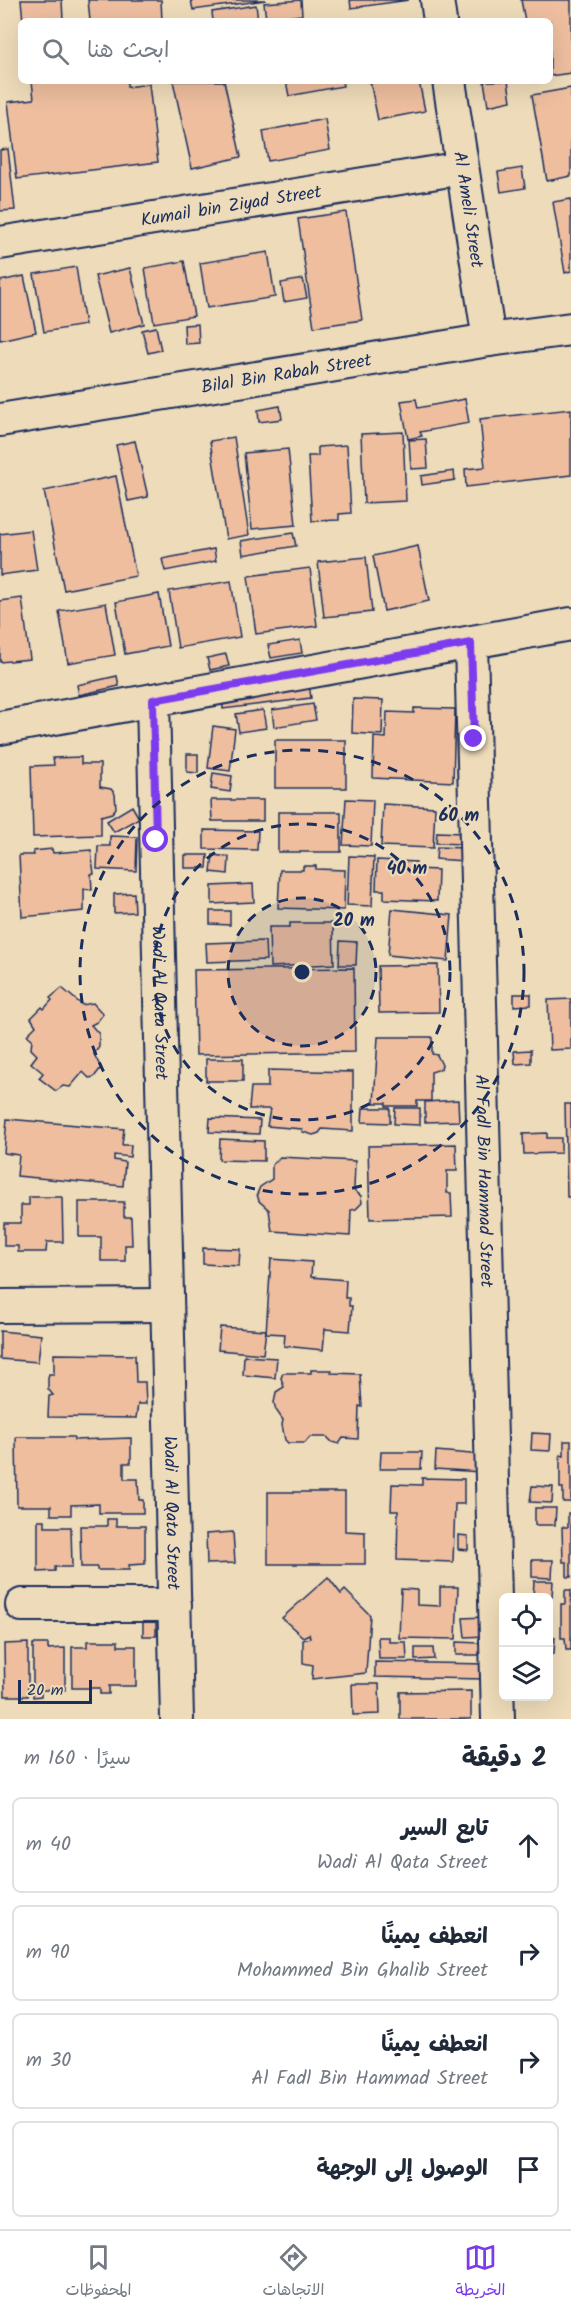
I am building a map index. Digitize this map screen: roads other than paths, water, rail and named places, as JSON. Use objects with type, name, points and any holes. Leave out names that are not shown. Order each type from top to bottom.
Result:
[{"type":"street","points":[[437,0],[440,18]]},
{"type":"street","name":"Al Ameli Street","points":[[449,84],[489,340]]},
{"type":"street","name":"Kumail bin Ziyad Street","points":[[0,243],[462,168]]},
{"type":"street","name":"Bilal Bin Rabah Street","points":[[0,420],[489,340],[571,329]]},
{"type":"street","points":[[0,728],[571,624]]},
{"type":"street","name":"Al Fadl Bin Hammad Street","points":[[471,643],[498,1719]]},
{"type":"street","name":"Wadi Al Qata Street","points":[[153,700],[177,1719]]},
{"type":"street","points":[[0,1306],[167,1305]]},
{"type":"street","points":[[22,1605],[174,1605]]}]
